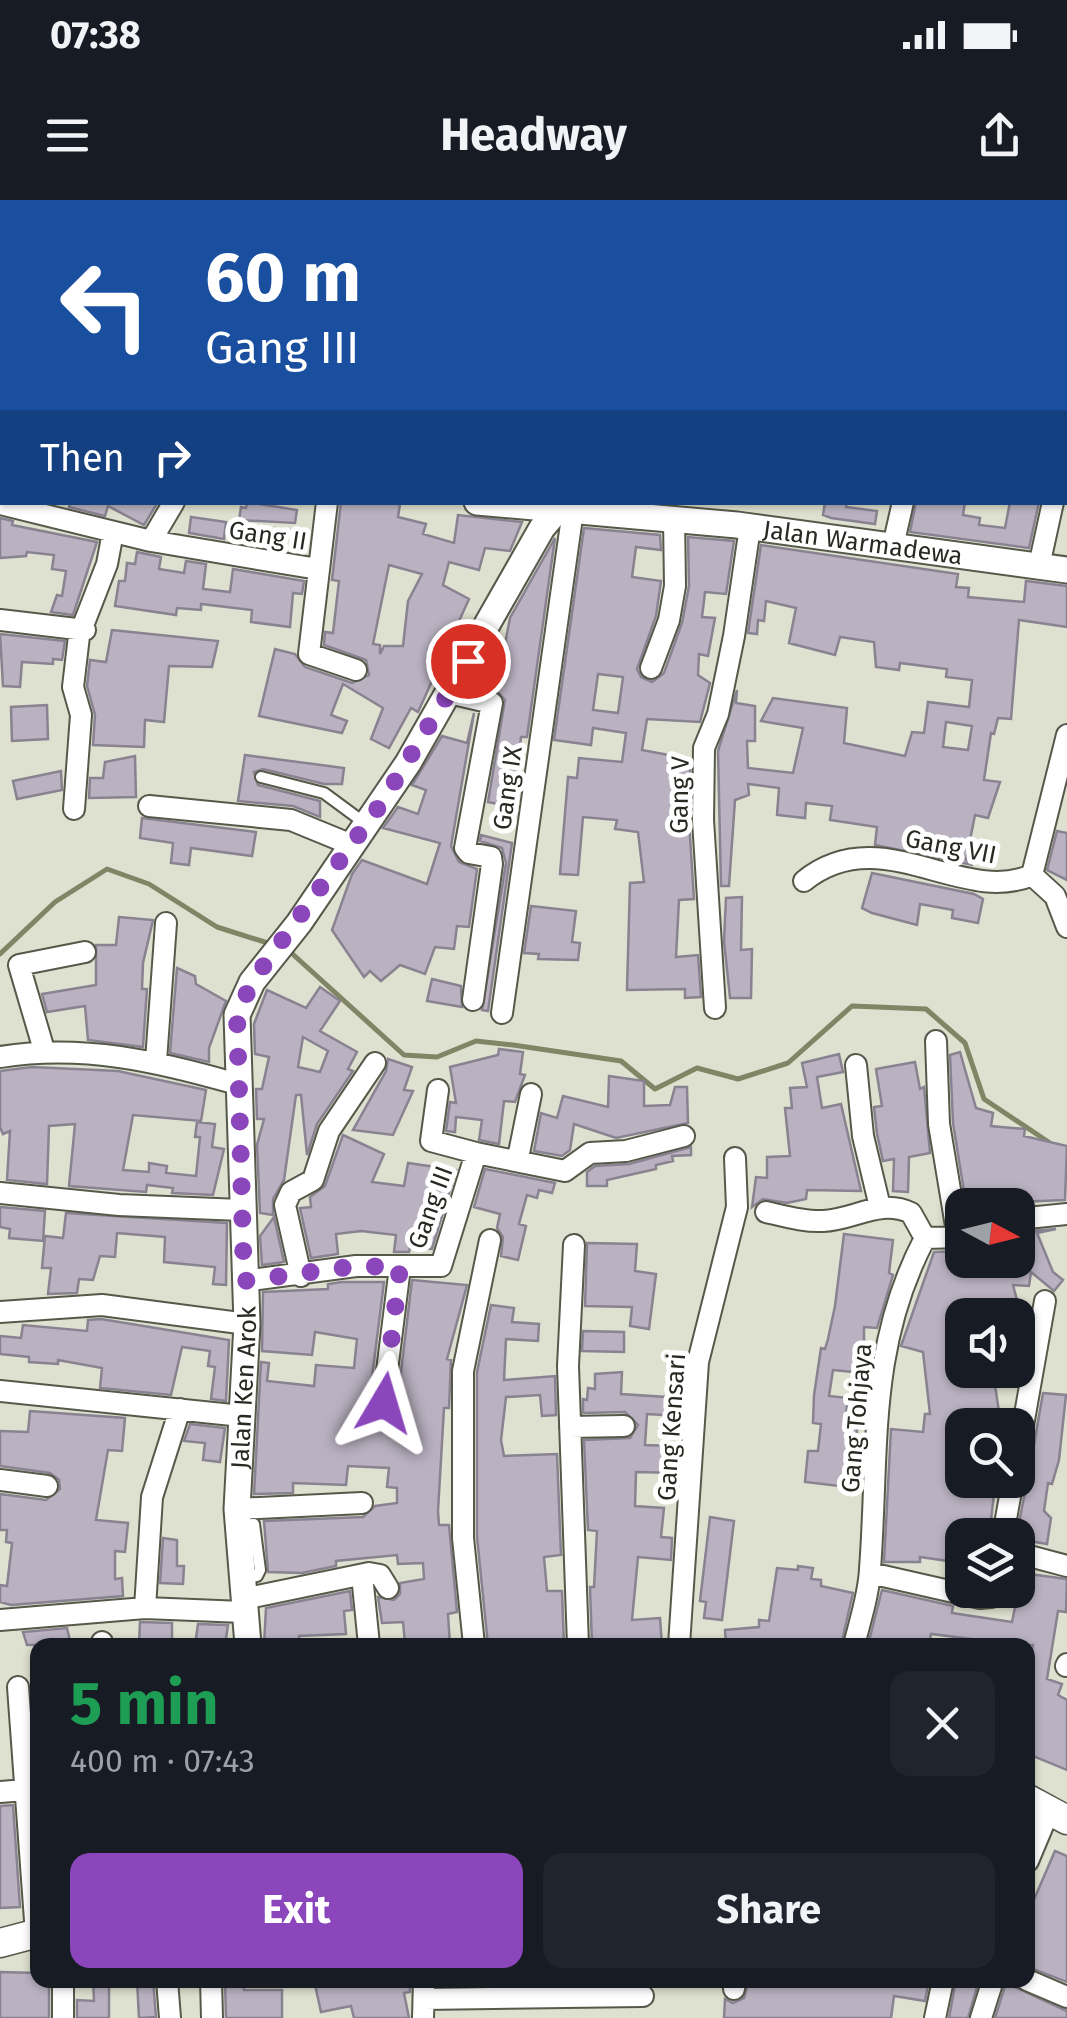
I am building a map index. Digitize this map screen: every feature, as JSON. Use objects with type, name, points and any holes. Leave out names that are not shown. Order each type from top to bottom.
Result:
[{"type":"main road","points":[[0,1943],[30,1935]]},
{"type":"street","name":"Gang II","points":[[4,505],[151,541],[318,568]]},
{"type":"street","points":[[151,541],[172,505]]},
{"type":"street","name":"Gang II","points":[[327,505],[309,656],[356,670]]},
{"type":"street","name":"Jalan Warmadewa","points":[[529,505],[741,518],[894,546],[1067,570]]},
{"type":"street","points":[[894,546],[902,505]]},
{"type":"street","points":[[1039,566],[1052,505]]},
{"type":"street","name":"Jalan Ken Arok","points":[[247,1638],[237,1517],[246,1324],[237,1015],[252,982],[360,835],[449,694],[542,528],[564,507]]},
{"type":"street","name":"Gang IX","points":[[502,1013],[564,507]]},
{"type":"street","points":[[651,668],[669,620],[685,513]]},
{"type":"street","name":"Gang V","points":[[715,1008],[704,838],[704,748],[718,714],[734,636],[741,518]]},
{"type":"street","points":[[74,808],[81,715],[72,687],[79,636],[85,630],[112,532]]},
{"type":"street","points":[[0,620],[85,630]]},
{"type":"street","points":[[449,694],[492,704],[465,848],[469,853],[491,857],[492,864],[473,1000]]},
{"type":"street","points":[[1067,735],[1032,875],[1055,896],[1067,927]]},
{"type":"street","points":[[149,806],[291,820],[360,835]]},
{"type":"street","name":"Gang VII","points":[[804,881],[817,870],[868,858],[910,860],[986,883],[1032,875]]},
{"type":"street","points":[[156,1060],[166,922]]},
{"type":"street","points":[[44,1050],[19,965],[85,952]]},
{"type":"street","points":[[936,1040],[939,1124],[951,1188]]},
{"type":"street","points":[[0,1058],[44,1050],[156,1060],[237,1084]]},
{"type":"street","points":[[301,1276],[285,1206],[291,1192],[313,1180],[329,1131],[376,1063]]},
{"type":"street","points":[[856,1066],[864,1136],[880,1207]]},
{"type":"street","name":"Gang III","points":[[438,1090],[431,1140],[565,1171],[590,1152],[626,1151],[684,1136]]},
{"type":"street","points":[[518,1158],[531,1094]]},
{"type":"street","name":"Gang III","points":[[244,1281],[356,1266],[441,1266],[476,1153]]},
{"type":"street","name":"Gang Kensari","points":[[679,1638],[698,1362],[737,1207],[735,1158]]},
{"type":"street","points":[[0,1193],[119,1205],[241,1210]]},
{"type":"street","points":[[766,1212],[826,1222],[880,1207],[911,1214],[925,1238],[945,1237]]},
{"type":"street","points":[[1035,1217],[1067,1214]]},
{"type":"street","name":"Gang Tohjaya","points":[[856,1638],[870,1573],[883,1359],[896,1297],[925,1238]]},
{"type":"street","points":[[473,1638],[463,1538],[463,1371],[490,1240]]},
{"type":"street","points":[[574,1245],[568,1366],[578,1638]]},
{"type":"street","points":[[384,1403],[400,1267]]},
{"type":"street","points":[[1026,1408],[1045,1301]]},
{"type":"street","points":[[0,1312],[102,1305],[246,1324]]},
{"type":"street","points":[[0,1391],[242,1416]]},
{"type":"street","points":[[145,1608],[152,1496],[180,1409]]},
{"type":"street","points":[[570,1427],[624,1426]]},
{"type":"street","points":[[0,1480],[47,1486]]},
{"type":"street","points":[[237,1517],[362,1503]]},
{"type":"street","points":[[1035,1558],[1067,1566]]},
{"type":"street","points":[[870,1573],[945,1590]]},
{"type":"street","points":[[0,1620],[243,1597],[362,1575],[380,1575],[388,1588]]},
{"type":"street","points":[[362,1575],[369,1638]]},
{"type":"street","points":[[18,1686],[30,1850]]},
{"type":"street","points":[[0,1792],[25,1790]]},
{"type":"street","points":[[1035,1842],[1048,1810]]},
{"type":"street","points":[[1035,1983],[1067,1997]]},
{"type":"street","points":[[63,1988],[63,2018]]},
{"type":"street","points":[[168,1988],[170,2018]]},
{"type":"street","points":[[211,1988],[212,2018]]},
{"type":"street","points":[[936,2018],[942,1988]]},
{"type":"street","points":[[981,2018],[990,1988]]},
{"type":"street","points":[[424,1999],[643,1996]]},
{"type":"lane","points":[[261,776],[324,793],[360,835]]},
{"type":"building","points":[[69,505],[156,505],[144,525],[108,506],[105,516]]},
{"type":"building","points":[[266,505],[297,510],[295,523],[239,520],[241,507]]},
{"type":"building","points":[[341,505],[400,505],[398,517],[426,524],[423,534],[454,543],[458,515],[522,522],[510,551],[485,548],[479,570],[449,562],[443,585],[469,599],[418,712],[411,708],[389,748],[371,739],[383,708],[343,684],[331,715],[347,721],[342,733],[259,716],[275,649],[295,654],[305,667],[352,683],[369,675],[366,660],[324,645],[325,632],[333,633],[339,581],[332,580]],"holes":[[[389,565],[422,574],[408,601],[403,646],[384,646],[380,654],[380,645],[373,644]]]},
{"type":"building","points":[[825,505],[877,511],[875,524],[823,515]]},
{"type":"building","points":[[915,505],[965,505],[963,515],[980,518],[979,525],[1005,528],[1009,505],[1038,505],[1029,548],[910,532]]},
{"type":"building","points":[[191,517],[226,522],[224,539],[189,533]]},
{"type":"building","points":[[0,518],[13,521],[12,525],[97,542],[73,615],[51,612],[57,595],[62,596],[66,571],[52,569],[54,555],[27,552],[26,556],[0,558]]},
{"type":"building","points":[[584,528],[660,535],[661,550],[636,547],[632,577],[661,581],[656,616],[637,669],[641,677],[652,682],[664,673],[682,623],[689,586],[688,537],[734,541],[726,594],[705,592],[702,617],[715,618],[708,656],[699,654],[698,675],[710,683],[700,722],[647,719],[642,750],[690,759],[690,793],[684,792],[682,821],[689,821],[694,899],[679,900],[676,957],[698,955],[701,997],[685,998],[685,989],[627,990],[630,883],[644,882],[638,832],[615,829],[617,820],[583,817],[578,875],[560,874],[568,777],[577,778],[579,758],[622,762],[626,733],[593,728],[591,745],[554,740]],"holes":[[[598,674],[623,677],[618,713],[593,710]]]},
{"type":"building","points":[[555,538],[527,737],[521,737],[514,807],[488,802],[505,700],[496,690],[474,685],[490,651],[503,654],[510,618]]},
{"type":"building","points":[[761,545],[958,574],[956,587],[969,588],[968,597],[1024,602],[1026,581],[1067,586],[1067,627],[1019,620],[1011,719],[998,718],[994,734],[991,733],[984,780],[1000,782],[988,818],[975,815],[966,860],[973,865],[875,845],[877,827],[830,820],[832,806],[806,803],[805,818],[777,815],[779,788],[748,784],[749,795],[735,800],[729,886],[721,886],[718,751],[737,690],[736,703],[755,706],[755,741],[747,741],[748,768],[793,773],[803,728],[761,721],[773,698],[847,708],[844,743],[905,756],[912,732],[924,733],[928,702],[969,707],[972,680],[946,677],[947,669],[900,663],[899,670],[876,667],[874,642],[840,637],[835,655],[789,643],[796,608],[766,601],[764,621],[758,620],[757,634],[748,633]],"holes":[[[946,722],[972,726],[968,750],[943,747]]]},
{"type":"building","points":[[137,552],[161,557],[159,569],[184,573],[186,561],[206,564],[203,589],[230,592],[233,569],[304,581],[302,594],[293,593],[290,627],[251,622],[252,610],[201,604],[201,610],[177,608],[176,615],[115,606],[119,581],[125,581],[127,563],[135,564]]},
{"type":"building","points":[[112,630],[218,641],[212,667],[169,666],[164,722],[145,720],[144,747],[93,745],[95,715],[87,686],[90,660],[106,662]]},
{"type":"building","points":[[0,634],[65,641],[62,660],[53,659],[53,664],[22,662],[20,687],[3,686]]},
{"type":"building","points":[[47,705],[48,739],[12,741],[11,707]]},
{"type":"building","points":[[474,713],[451,846],[459,862],[477,869],[469,927],[457,926],[454,949],[435,947],[425,974],[400,965],[381,981],[370,971],[364,977],[332,930],[352,874],[362,860],[427,884],[440,843],[383,828],[398,807],[418,814],[426,790],[412,785],[442,736],[467,743]]},
{"type":"building","points":[[245,755],[344,768],[342,784],[324,784],[263,769],[254,772],[258,785],[320,801],[320,817],[293,806],[238,801]]},
{"type":"building","points":[[135,756],[136,797],[89,798],[90,778],[103,778],[105,762]]},
{"type":"building","points":[[61,771],[62,790],[17,799],[13,781]]},
{"type":"building","points":[[142,818],[256,832],[252,856],[191,848],[189,865],[171,863],[173,843],[140,838]]},
{"type":"building","points":[[1057,831],[1067,833],[1067,880],[1047,870]]},
{"type":"building","points":[[481,835],[512,843],[488,1011],[482,1010],[506,863],[502,848],[480,841]]},
{"type":"building","points":[[872,873],[974,894],[983,899],[978,923],[952,918],[953,910],[920,904],[917,925],[872,913],[862,908]]},
{"type":"building","points":[[742,897],[741,950],[752,949],[751,998],[730,998],[724,941],[726,898]]},
{"type":"building","points":[[531,906],[576,911],[572,942],[580,943],[578,960],[538,959],[539,954],[524,953]]},
{"type":"building","points":[[119,917],[153,920],[143,963],[142,989],[147,989],[143,1047],[88,1040],[85,1006],[47,1012],[42,994],[96,985],[96,945],[116,945]]},
{"type":"building","points":[[177,968],[195,976],[196,984],[226,1001],[209,1048],[209,1062],[170,1053]]},
{"type":"building","points":[[432,979],[461,986],[462,1007],[427,1001]]},
{"type":"building","points":[[320,987],[340,1001],[320,1031],[357,1052],[348,1069],[353,1071],[317,1124],[307,1155],[301,1095],[296,1095],[284,1180],[273,1199],[273,1215],[260,1213],[257,1145],[264,1119],[257,1119],[256,1089],[262,1089],[269,1057],[255,1054],[254,1024],[267,990],[306,1008]],"holes":[[[303,1037],[328,1051],[320,1072],[298,1067]]]},
{"type":"building","points":[[499,1049],[523,1052],[520,1074],[525,1075],[515,1102],[504,1101],[499,1144],[479,1140],[482,1120],[456,1117],[455,1132],[446,1131],[450,1102],[456,1103],[450,1067],[498,1055]]},
{"type":"building","points":[[960,1052],[976,1108],[993,1113],[991,1126],[1025,1129],[1024,1136],[1067,1146],[1065,1200],[1035,1201],[1035,1188],[963,1188],[953,1123],[950,1055]]},
{"type":"building","points":[[839,1054],[843,1072],[817,1077],[822,1108],[841,1104],[861,1191],[807,1190],[806,1199],[787,1203],[763,1199],[752,1207],[756,1177],[767,1178],[767,1157],[790,1156],[785,1108],[792,1108],[790,1088],[807,1087],[802,1063]]},
{"type":"building","points":[[388,1059],[412,1067],[404,1090],[413,1091],[393,1135],[353,1130],[386,1071]]},
{"type":"building","points":[[915,1062],[920,1089],[924,1087],[930,1153],[909,1157],[908,1192],[893,1191],[894,1159],[883,1161],[877,1134],[874,1107],[882,1106],[876,1069]]},
{"type":"building","points":[[32,1067],[118,1071],[206,1090],[201,1121],[133,1115],[123,1170],[149,1172],[149,1163],[167,1166],[166,1173],[196,1176],[200,1137],[195,1137],[197,1122],[215,1124],[212,1147],[224,1149],[213,1195],[172,1193],[173,1188],[147,1185],[146,1192],[69,1186],[75,1124],[49,1126],[47,1184],[7,1180],[10,1131],[3,1134],[0,1127],[0,1071]]},
{"type":"building","points":[[609,1076],[644,1081],[644,1106],[670,1105],[675,1087],[687,1087],[688,1123],[616,1138],[574,1124],[570,1150],[562,1156],[534,1151],[541,1113],[557,1118],[563,1096],[608,1107]]},
{"type":"building","points":[[343,1135],[384,1154],[372,1182],[404,1186],[408,1163],[456,1170],[432,1249],[410,1247],[409,1252],[394,1252],[396,1235],[361,1231],[336,1234],[338,1254],[311,1258],[300,1208],[311,1207],[310,1197],[325,1186]]},
{"type":"building","points":[[691,1147],[691,1155],[672,1156],[673,1161],[656,1165],[656,1169],[607,1180],[607,1186],[587,1186],[587,1172],[595,1166],[629,1164]]},
{"type":"building","points":[[485,1169],[555,1183],[552,1193],[539,1190],[537,1198],[527,1195],[519,1224],[526,1226],[518,1260],[501,1256],[503,1237],[497,1228],[500,1214],[474,1207]]},
{"type":"building","points":[[0,1207],[45,1211],[43,1241],[9,1238],[10,1229],[0,1227]]},
{"type":"building","points":[[66,1213],[227,1223],[226,1285],[213,1284],[215,1267],[164,1262],[165,1237],[117,1233],[115,1257],[100,1256],[93,1280],[79,1279],[77,1293],[48,1294],[51,1268],[42,1268],[45,1236],[63,1238]]},
{"type":"building","points":[[274,1217],[284,1262],[262,1265],[260,1236]]},
{"type":"building","points":[[1056,1229],[1037,1233],[1053,1272],[1063,1280],[1054,1291],[1035,1275],[1035,1231]]},
{"type":"building","points":[[844,1234],[893,1240],[889,1273],[893,1275],[877,1328],[864,1327],[864,1373],[833,1370],[829,1396],[848,1398],[846,1415],[858,1417],[855,1456],[862,1457],[856,1488],[805,1482],[808,1451],[818,1451],[821,1424],[813,1423],[814,1395],[821,1348],[825,1349],[835,1306]]},
{"type":"building","points":[[587,1243],[637,1244],[635,1271],[656,1274],[649,1329],[630,1326],[632,1307],[585,1306]]},
{"type":"building","points":[[934,1252],[945,1252],[945,1278],[1030,1278],[1029,1286],[1013,1285],[1016,1298],[945,1298],[945,1388],[995,1388],[998,1408],[945,1408],[945,1498],[994,1498],[991,1518],[945,1518],[945,1561],[920,1557],[920,1562],[884,1562],[891,1429],[923,1432],[925,1414],[930,1414],[923,1352],[901,1346]]},
{"type":"building","points":[[412,1280],[467,1285],[447,1359],[451,1360],[449,1408],[444,1408],[438,1511],[439,1525],[449,1525],[457,1612],[448,1614],[450,1638],[405,1638],[403,1622],[382,1623],[378,1597],[394,1600],[400,1594],[400,1583],[424,1579],[423,1563],[398,1564],[397,1555],[336,1561],[336,1566],[302,1573],[268,1572],[264,1521],[363,1517],[375,1506],[397,1503],[397,1488],[387,1487],[389,1468],[348,1466],[346,1485],[293,1483],[293,1493],[254,1494],[261,1362],[269,1363],[267,1381],[314,1386],[316,1365],[354,1368],[357,1339],[315,1332],[312,1355],[262,1351],[263,1292],[328,1289],[328,1284],[342,1282],[384,1282],[369,1401],[374,1413],[382,1417],[397,1405]]},
{"type":"building","points":[[491,1305],[514,1308],[512,1322],[539,1324],[538,1341],[506,1339],[504,1380],[555,1376],[556,1415],[542,1416],[540,1395],[506,1397],[501,1440],[504,1456],[557,1454],[561,1555],[544,1557],[547,1591],[562,1591],[564,1638],[487,1638],[477,1537],[477,1372]]},
{"type":"building","points":[[88,1320],[229,1340],[226,1401],[211,1399],[215,1367],[208,1366],[210,1351],[182,1347],[171,1395],[100,1388],[102,1368],[58,1360],[58,1364],[29,1362],[29,1357],[0,1354],[0,1336],[21,1338],[23,1325],[87,1331]]},
{"type":"building","points":[[583,1331],[624,1332],[624,1352],[582,1351]]},
{"type":"building","points":[[622,1372],[621,1394],[682,1398],[681,1416],[647,1414],[645,1445],[671,1446],[670,1456],[678,1456],[677,1473],[636,1472],[635,1506],[664,1508],[661,1537],[672,1538],[671,1560],[638,1557],[632,1620],[660,1618],[661,1638],[592,1638],[590,1587],[594,1587],[597,1531],[588,1530],[584,1440],[630,1438],[638,1425],[625,1412],[583,1413],[588,1388],[595,1389],[595,1374]]},
{"type":"building","points":[[1043,1393],[1066,1395],[1059,1460],[1052,1484],[1048,1483],[1044,1511],[1051,1518],[1047,1544],[1035,1542],[1035,1518],[1020,1518],[1024,1498],[1035,1498],[1035,1439]]},
{"type":"building","points":[[30,1411],[125,1418],[122,1451],[108,1450],[96,1520],[128,1523],[125,1552],[115,1551],[115,1579],[122,1578],[123,1596],[11,1605],[0,1602],[0,1585],[7,1586],[12,1543],[6,1542],[7,1530],[0,1530],[0,1494],[46,1500],[60,1489],[59,1480],[50,1473],[0,1466],[0,1431],[28,1432]]},
{"type":"building","points":[[190,1424],[225,1428],[220,1462],[203,1460],[205,1443],[184,1441]]},
{"type":"building","points":[[710,1517],[734,1521],[722,1620],[704,1618],[706,1602],[700,1601]]},
{"type":"building","points":[[163,1538],[177,1540],[177,1566],[184,1566],[183,1584],[160,1583]]},
{"type":"building","points":[[798,1566],[813,1568],[811,1579],[821,1580],[821,1586],[853,1593],[843,1638],[726,1638],[725,1630],[759,1627],[759,1620],[769,1621],[777,1568],[798,1570]]},
{"type":"building","points":[[1035,1575],[1067,1579],[1066,1612],[1058,1611],[1047,1679],[1062,1684],[1058,1695],[1067,1700],[1067,1770],[1035,1757],[1035,1638],[931,1634],[930,1638],[870,1638],[882,1590],[945,1604],[945,1608],[953,1608],[952,1613],[1012,1622],[1015,1608],[1035,1608]]},
{"type":"building","points":[[350,1591],[352,1610],[344,1611],[346,1634],[264,1638],[266,1608]]},
{"type":"building","points":[[140,1622],[172,1623],[172,1638],[139,1638]]},
{"type":"building","points":[[198,1624],[228,1625],[226,1638],[196,1638]]},
{"type":"building","points":[[67,1628],[69,1638],[30,1638],[27,1645],[23,1632]]},
{"type":"building","points":[[13,1805],[20,1907],[0,1908],[0,1806]]},
{"type":"building","points":[[1055,1851],[1067,1856],[1067,1982],[1035,1970],[1035,1897]]},
{"type":"building","points":[[0,1972],[30,1973],[30,1988],[49,1988],[49,2018],[0,2018]]},
{"type":"building","points":[[93,1988],[109,1988],[109,2018],[77,2018],[77,2000],[94,2001]]},
{"type":"building","points":[[137,1988],[154,1988],[156,2017],[139,2018]]},
{"type":"building","points":[[225,1988],[282,1990],[282,2018],[226,2018]]},
{"type":"building","points":[[316,1988],[410,1988],[410,1992],[404,1993],[409,2018],[354,2018],[351,2006],[321,2012]]},
{"type":"building","points":[[747,1988],[927,1988],[925,2001],[894,1996],[891,2018],[724,2018],[725,1999],[733,2003],[744,1998]]},
{"type":"building","points":[[955,1988],[977,1988],[968,2018],[949,2018]]},
{"type":"building","points":[[1004,1988],[1017,1988],[1067,2011],[1067,2018],[995,2018]]},
{"type":"waterway","points":[[0,954],[55,902],[107,869],[149,884],[217,927],[271,944]]},
{"type":"waterway","points":[[287,949],[404,1055],[437,1057],[476,1041],[513,1045],[621,1061],[655,1089],[697,1068],[738,1079],[788,1063],[852,1006],[926,1009],[965,1043],[984,1099],[1050,1143]]},
{"type":"route","points":[[384,1403],[400,1267],[356,1266],[244,1281],[237,1015],[252,982],[292,932],[408,763],[468,661]]}]
